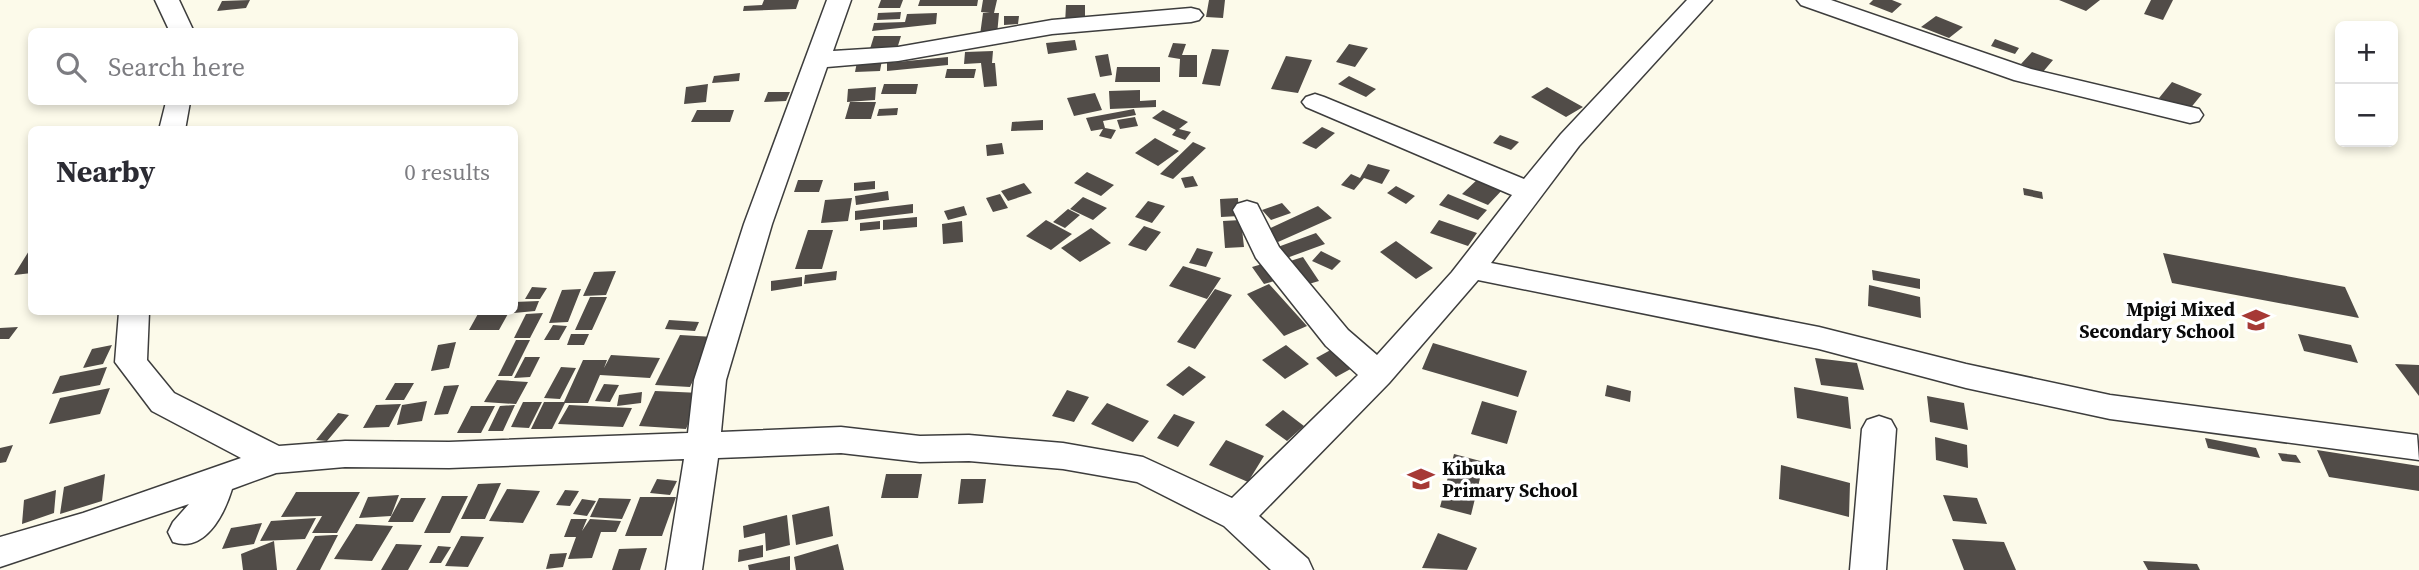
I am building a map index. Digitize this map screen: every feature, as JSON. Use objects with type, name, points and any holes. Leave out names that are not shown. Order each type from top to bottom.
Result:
[{"type":"street","points":[[167,0],[180,28]]},
{"type":"street","points":[[684,570],[710,380],[758,225],[839,0]]},
{"type":"street","points":[[1236,516],[1303,453],[1378,375],[1471,268],[1571,138],[1675,30],[1700,0]]},
{"type":"street","points":[[1809,0],[2024,75],[2189,115]]},
{"type":"street","points":[[817,60],[898,54],[1052,27],[1191,15]]},
{"type":"street","points":[[1315,102],[1528,191]]},
{"type":"street","points":[[173,126],[177,105]]},
{"type":"street","points":[[1247,210],[1266,251],[1304,300],[1338,338],[1378,375]]},
{"type":"street","points":[[1471,268],[1819,338],[1966,376],[2110,407],[2417,448]]},
{"type":"street","points":[[134,315],[131,362],[163,402],[275,460]]},
{"type":"street","points":[[1868,570],[1879,429]]},
{"type":"street","points":[[0,552],[217,482],[275,460],[345,454],[449,455],[841,440],[920,449],[969,448],[1063,456],[1143,470],[1236,516],[1295,570]]},
{"type":"street","points":[[187,532],[209,506],[217,482]]},
{"type":"building","points":[[250,0],[246,8],[217,11],[222,1]]},
{"type":"building","points":[[764,0],[799,0],[796,9],[743,11],[744,6],[762,5]]},
{"type":"building","points":[[881,0],[903,0],[900,8],[878,8]]},
{"type":"building","points":[[920,0],[978,0],[977,6],[918,6]]},
{"type":"building","points":[[983,0],[997,0],[994,13],[999,13],[997,35],[980,35],[983,13],[990,13],[981,12]]},
{"type":"building","points":[[1209,0],[1225,0],[1223,18],[1206,17]]},
{"type":"building","points":[[1873,0],[1892,0],[1902,4],[1892,13],[1869,4]]},
{"type":"building","points":[[2059,0],[2100,0],[2086,11]]},
{"type":"building","points":[[2151,0],[2173,0],[2163,20],[2144,14]]},
{"type":"building","points":[[1066,5],[1085,5],[1085,23],[1065,24]]},
{"type":"building","points":[[901,12],[900,19],[877,20],[878,13]]},
{"type":"building","points":[[937,13],[936,24],[872,31],[874,23],[905,22],[907,14]]},
{"type":"building","points":[[1004,16],[1019,16],[1018,24],[1004,25]]},
{"type":"building","points":[[1936,16],[1963,27],[1949,38],[1921,27]]},
{"type":"building","points":[[874,36],[901,36],[896,52],[869,52]]},
{"type":"building","points":[[1995,39],[2019,48],[2015,54],[1991,46]]},
{"type":"building","points":[[1075,40],[1077,50],[1048,54],[1046,43]]},
{"type":"building","points":[[1173,43],[1186,44],[1182,55],[1197,55],[1197,77],[1179,77],[1180,59],[1168,57]]},
{"type":"building","points":[[1349,44],[1368,48],[1355,67],[1336,62]]},
{"type":"building","points":[[1212,49],[1229,50],[1220,86],[1202,84]]},
{"type":"building","points":[[993,51],[992,63],[995,63],[997,86],[984,87],[981,63],[964,64],[965,52]]},
{"type":"building","points":[[2032,52],[2053,60],[2042,73],[2021,64]]},
{"type":"building","points":[[1108,54],[1112,75],[1100,77],[1095,56]]},
{"type":"building","points":[[1286,56],[1312,60],[1298,93],[1271,89]]},
{"type":"building","points":[[948,57],[948,65],[887,71],[887,63]]},
{"type":"building","points":[[882,60],[880,71],[855,72],[857,62]]},
{"type":"building","points":[[1117,67],[1160,67],[1160,82],[1115,82]]},
{"type":"building","points":[[947,69],[976,69],[974,78],[945,78]]},
{"type":"building","points":[[740,73],[739,81],[712,83],[714,76]]},
{"type":"building","points":[[1349,76],[1376,89],[1366,97],[1338,84]]},
{"type":"building","points":[[2172,82],[2202,94],[2189,110],[2159,98]]},
{"type":"building","points":[[708,84],[706,102],[684,104],[686,87]]},
{"type":"building","points":[[884,84],[918,84],[916,94],[881,94]]},
{"type":"building","points":[[876,87],[875,100],[847,102],[848,89]]},
{"type":"building","points":[[1547,87],[1583,107],[1566,117],[1531,97]]},
{"type":"building","points":[[1140,90],[1140,101],[1156,100],[1156,107],[1110,109],[1109,91]]},
{"type":"building","points":[[768,92],[790,92],[786,101],[764,102]]},
{"type":"building","points":[[1095,93],[1102,110],[1074,116],[1067,98]]},
{"type":"building","points":[[850,102],[876,102],[871,119],[845,119]]},
{"type":"building","points":[[898,108],[897,115],[877,116],[879,109]]},
{"type":"building","points":[[1134,109],[1136,115],[1103,121],[1105,128],[1116,130],[1111,139],[1099,136],[1103,129],[1091,131],[1086,118]]},
{"type":"building","points":[[697,110],[734,110],[730,122],[691,122]]},
{"type":"building","points":[[1163,110],[1188,122],[1179,129],[1191,132],[1185,140],[1172,135],[1176,130],[1152,118]]},
{"type":"building","points":[[1135,117],[1138,126],[1120,129],[1117,120]]},
{"type":"building","points":[[1043,120],[1043,130],[1011,131],[1012,122]]},
{"type":"building","points":[[1322,127],[1335,133],[1316,149],[1302,143]]},
{"type":"building","points":[[1500,135],[1519,142],[1511,150],[1493,143]]},
{"type":"building","points":[[1155,138],[1179,151],[1158,166],[1135,153]]},
{"type":"building","points":[[1193,142],[1206,148],[1173,179],[1160,174]]},
{"type":"building","points":[[1002,143],[1004,154],[987,156],[986,145]]},
{"type":"building","points":[[1368,164],[1390,170],[1382,184],[1364,178],[1354,190],[1341,185],[1351,174],[1360,178]]},
{"type":"building","points":[[1087,172],[1114,185],[1101,196],[1074,183]]},
{"type":"building","points":[[1193,176],[1198,186],[1185,188],[1181,178]]},
{"type":"building","points":[[1480,177],[1504,188],[1488,205],[1462,194]]},
{"type":"building","points":[[798,180],[823,180],[819,192],[794,192]]},
{"type":"building","points":[[875,181],[875,189],[854,191],[854,183]]},
{"type":"building","points":[[1024,183],[1032,193],[1008,201],[1001,191]]},
{"type":"building","points":[[1396,186],[1415,196],[1406,204],[1387,193]]},
{"type":"building","points":[[2023,188],[2042,192],[2043,199],[2024,195]]},
{"type":"building","points":[[888,191],[889,200],[856,205],[855,196]]},
{"type":"building","points":[[1000,194],[1008,208],[993,212],[986,198]]},
{"type":"building","points":[[1448,194],[1487,210],[1478,220],[1439,205]]},
{"type":"building","points":[[1083,197],[1107,208],[1093,220],[1070,209]]},
{"type":"building","points":[[852,198],[848,221],[821,223],[825,200]]},
{"type":"building","points":[[1238,198],[1239,216],[1221,217],[1220,199]]},
{"type":"building","points":[[1148,201],[1165,206],[1152,223],[1135,217]]},
{"type":"building","points":[[1282,203],[1291,213],[1271,220],[1262,210]]},
{"type":"building","points":[[913,204],[913,213],[855,220],[855,211]]},
{"type":"building","points":[[964,206],[967,215],[948,220],[944,211]]},
{"type":"building","points":[[1318,206],[1332,218],[1278,242],[1266,230]]},
{"type":"building","points":[[1068,209],[1080,215],[1065,228],[1053,222]]},
{"type":"building","points":[[917,217],[917,227],[883,230],[883,220]]},
{"type":"building","points":[[1046,220],[1072,234],[1051,250],[1026,236]]},
{"type":"building","points":[[1241,220],[1244,247],[1225,248],[1223,221]]},
{"type":"building","points":[[1439,220],[1477,233],[1468,246],[1430,233]]},
{"type":"building","points":[[880,221],[880,229],[860,231],[860,223]]},
{"type":"building","points":[[962,221],[963,242],[943,244],[942,224]]},
{"type":"building","points":[[1144,226],[1161,232],[1146,251],[1128,245]]},
{"type":"building","points":[[1091,228],[1111,243],[1080,262],[1061,248]]},
{"type":"building","points":[[808,230],[833,230],[822,269],[795,269]]},
{"type":"building","points":[[1316,233],[1325,244],[1284,259],[1275,248]]},
{"type":"building","points":[[1396,241],[1433,268],[1416,279],[1380,252]]},
{"type":"building","points":[[1197,248],[1213,252],[1206,267],[1189,263]]},
{"type":"building","points":[[1321,251],[1341,261],[1332,270],[1312,261]]},
{"type":"building","points":[[28,252],[28,273],[14,275]]},
{"type":"building","points":[[2163,253],[2345,287],[2359,318],[2172,283]]},
{"type":"building","points":[[1303,257],[1319,281],[1302,286],[1287,262]]},
{"type":"building","points":[[1269,262],[1281,279],[1264,284],[1252,267]]},
{"type":"building","points":[[1183,266],[1221,278],[1207,299],[1169,286]]},
{"type":"building","points":[[1872,270],[1920,279],[1920,289],[1873,280]]},
{"type":"building","points":[[616,271],[606,295],[583,296],[594,272]]},
{"type":"building","points":[[837,271],[836,280],[804,284],[805,275]]},
{"type":"building","points":[[802,277],[802,286],[771,291],[771,281]]},
{"type":"building","points":[[1269,284],[1307,326],[1284,336],[1247,294]]},
{"type":"building","points":[[1869,285],[1920,297],[1921,318],[1868,306]]},
{"type":"building","points":[[532,287],[547,288],[540,299],[525,299]]},
{"type":"building","points":[[581,289],[568,322],[549,323],[562,290]]},
{"type":"building","points":[[1215,289],[1232,295],[1195,349],[1177,342]]},
{"type":"building","points":[[590,297],[607,297],[592,330],[575,330]]},
{"type":"building","points":[[539,301],[535,311],[518,313],[518,302]]},
{"type":"building","points":[[543,313],[530,338],[514,338],[526,314]]},
{"type":"building","points":[[477,315],[507,315],[499,330],[469,330]]},
{"type":"building","points":[[669,320],[699,322],[695,331],[665,329]]},
{"type":"building","points":[[553,325],[567,326],[559,340],[544,340]]},
{"type":"building","points":[[18,327],[9,339],[0,339],[0,328]]},
{"type":"building","points":[[571,334],[589,334],[584,345],[567,345]]},
{"type":"building","points":[[2298,334],[2351,345],[2358,363],[2304,351]]},
{"type":"building","points":[[680,335],[714,337],[690,387],[655,385]]},
{"type":"building","points":[[516,340],[530,340],[512,376],[498,376]]},
{"type":"building","points":[[456,342],[449,368],[431,371],[438,345]]},
{"type":"building","points":[[1433,343],[1527,371],[1518,397],[1422,369]]},
{"type":"building","points":[[112,345],[103,364],[83,368],[92,349]]},
{"type":"building","points":[[1286,345],[1309,364],[1285,379],[1262,360]]},
{"type":"building","points":[[1336,347],[1356,366],[1336,377],[1316,358]]},
{"type":"building","points":[[611,355],[660,358],[650,378],[600,375],[588,403],[565,403],[552,429],[531,429],[544,402],[564,402],[583,360],[607,360],[604,368]]},
{"type":"building","points":[[525,357],[540,357],[530,377],[514,378]]},
{"type":"building","points":[[1815,358],[1857,363],[1864,390],[1821,385]]},
{"type":"building","points":[[2395,364],[2419,365],[2419,396]]},
{"type":"building","points":[[1189,366],[1206,377],[1183,396],[1166,385]]},
{"type":"building","points":[[107,367],[100,385],[52,394],[60,376]]},
{"type":"building","points":[[561,367],[576,368],[560,399],[544,398]]},
{"type":"building","points":[[497,380],[528,382],[516,404],[484,402]]},
{"type":"building","points":[[395,383],[414,383],[404,400],[385,400]]},
{"type":"building","points":[[604,384],[619,385],[610,402],[595,401]]},
{"type":"building","points":[[459,385],[448,414],[434,415],[444,386]]},
{"type":"building","points":[[1607,385],[1631,391],[1630,402],[1605,396]]},
{"type":"building","points":[[1794,387],[1848,397],[1851,429],[1797,418]]},
{"type":"building","points":[[110,388],[100,414],[49,424],[60,398]]},
{"type":"building","points":[[1067,390],[1089,397],[1074,422],[1052,416]]},
{"type":"building","points":[[655,391],[701,393],[686,429],[639,426]]},
{"type":"building","points":[[642,392],[641,403],[617,406],[619,395]]},
{"type":"building","points":[[1927,396],[1964,403],[1968,430],[1930,422]]},
{"type":"building","points":[[427,401],[422,421],[397,425],[402,405]]},
{"type":"building","points":[[1482,401],[1517,411],[1507,444],[1471,434]]},
{"type":"building","points":[[523,402],[542,402],[529,428],[511,427]]},
{"type":"building","points":[[1107,403],[1149,421],[1133,442],[1091,424]]},
{"type":"building","points":[[401,404],[389,427],[363,428],[376,405]]},
{"type":"building","points":[[515,405],[503,431],[488,431],[500,406]]},
{"type":"building","points":[[569,405],[632,408],[623,427],[558,424]]},
{"type":"building","points":[[471,406],[495,406],[481,433],[457,433]]},
{"type":"building","points":[[1283,410],[1304,426],[1287,441],[1265,425]]},
{"type":"building","points":[[338,413],[349,415],[327,441],[316,440]]},
{"type":"building","points":[[1174,414],[1195,422],[1178,447],[1157,438]]},
{"type":"building","points":[[1935,437],[1967,445],[1968,468],[1936,460]]},
{"type":"building","points":[[2205,438],[2256,448],[2260,458],[2208,448]]},
{"type":"building","points":[[1226,440],[1264,456],[1248,482],[1209,465]]},
{"type":"building","points":[[13,445],[6,462],[0,463],[0,448]]},
{"type":"building","points":[[2317,450],[2419,466],[2419,491],[2329,477]]},
{"type":"building","points":[[2278,453],[2296,455],[2301,463],[2282,461]]},
{"type":"building","points":[[1454,454],[1484,462],[1471,515],[1440,507]]},
{"type":"building","points":[[1781,465],[1850,483],[1849,517],[1779,499]]},
{"type":"building","points":[[105,474],[102,501],[60,514],[64,487]]},
{"type":"building","points":[[886,474],[922,474],[918,498],[881,498]]},
{"type":"building","points":[[657,479],[677,481],[670,495],[650,493]]},
{"type":"building","points":[[961,479],[986,479],[983,503],[958,504]]},
{"type":"building","points":[[501,483],[485,519],[461,519],[478,484]]},
{"type":"building","points":[[507,489],[540,491],[523,523],[489,521]]},
{"type":"building","points":[[56,490],[54,513],[22,524],[24,500]]},
{"type":"building","points":[[565,490],[579,491],[570,506],[556,505]]},
{"type":"building","points":[[296,492],[360,492],[337,533],[312,533],[322,516],[281,517]]},
{"type":"building","points":[[399,495],[391,516],[359,518],[368,497]]},
{"type":"building","points":[[1943,495],[1977,498],[1987,524],[1953,521]]},
{"type":"building","points":[[442,496],[468,496],[450,533],[424,533]]},
{"type":"building","points":[[640,497],[676,497],[662,536],[625,536]]},
{"type":"building","points":[[401,498],[426,498],[413,522],[388,522]]},
{"type":"building","points":[[599,498],[631,499],[622,519],[590,517]]},
{"type":"building","points":[[582,499],[596,501],[587,516],[573,514]]},
{"type":"building","points":[[829,506],[833,536],[796,545],[792,515]]},
{"type":"building","points":[[787,515],[790,545],[766,551],[765,533],[744,538],[743,526]]},
{"type":"building","points":[[316,518],[305,539],[260,541],[271,521]]},
{"type":"building","points":[[571,519],[587,519],[582,531],[590,519],[621,521],[616,532],[601,532],[592,558],[568,559],[576,537],[564,537]]},
{"type":"building","points":[[262,523],[254,544],[222,549],[231,528]]},
{"type":"building","points":[[356,524],[393,526],[372,561],[334,559]]},
{"type":"building","points":[[1438,533],[1477,548],[1467,570],[1422,568]]},
{"type":"building","points":[[338,535],[320,570],[296,570],[315,536]]},
{"type":"building","points":[[461,536],[484,537],[468,567],[445,566]]},
{"type":"building","points":[[1952,539],[2004,542],[2016,570],[1964,570]]},
{"type":"building","points":[[274,541],[277,570],[243,570],[241,554]]},
{"type":"building","points":[[396,544],[422,545],[408,570],[381,570]]},
{"type":"building","points":[[838,544],[844,570],[796,570],[794,557]]},
{"type":"building","points":[[763,545],[763,557],[738,562],[739,550]]},
{"type":"building","points":[[438,546],[451,547],[441,563],[429,563]]},
{"type":"building","points":[[647,548],[640,570],[612,570],[619,549]]},
{"type":"building","points":[[567,553],[563,567],[546,569],[550,554]]},
{"type":"building","points":[[790,556],[790,570],[749,570],[748,565]]},
{"type":"building","points":[[2143,561],[2197,564],[2200,570],[2148,570]]},
{"type":"place","name":"Mpigi Mixed Secondary School","points":[[2256,320]]},
{"type":"place","name":"Kibuka Primary School","points":[[1421,479]]}]
